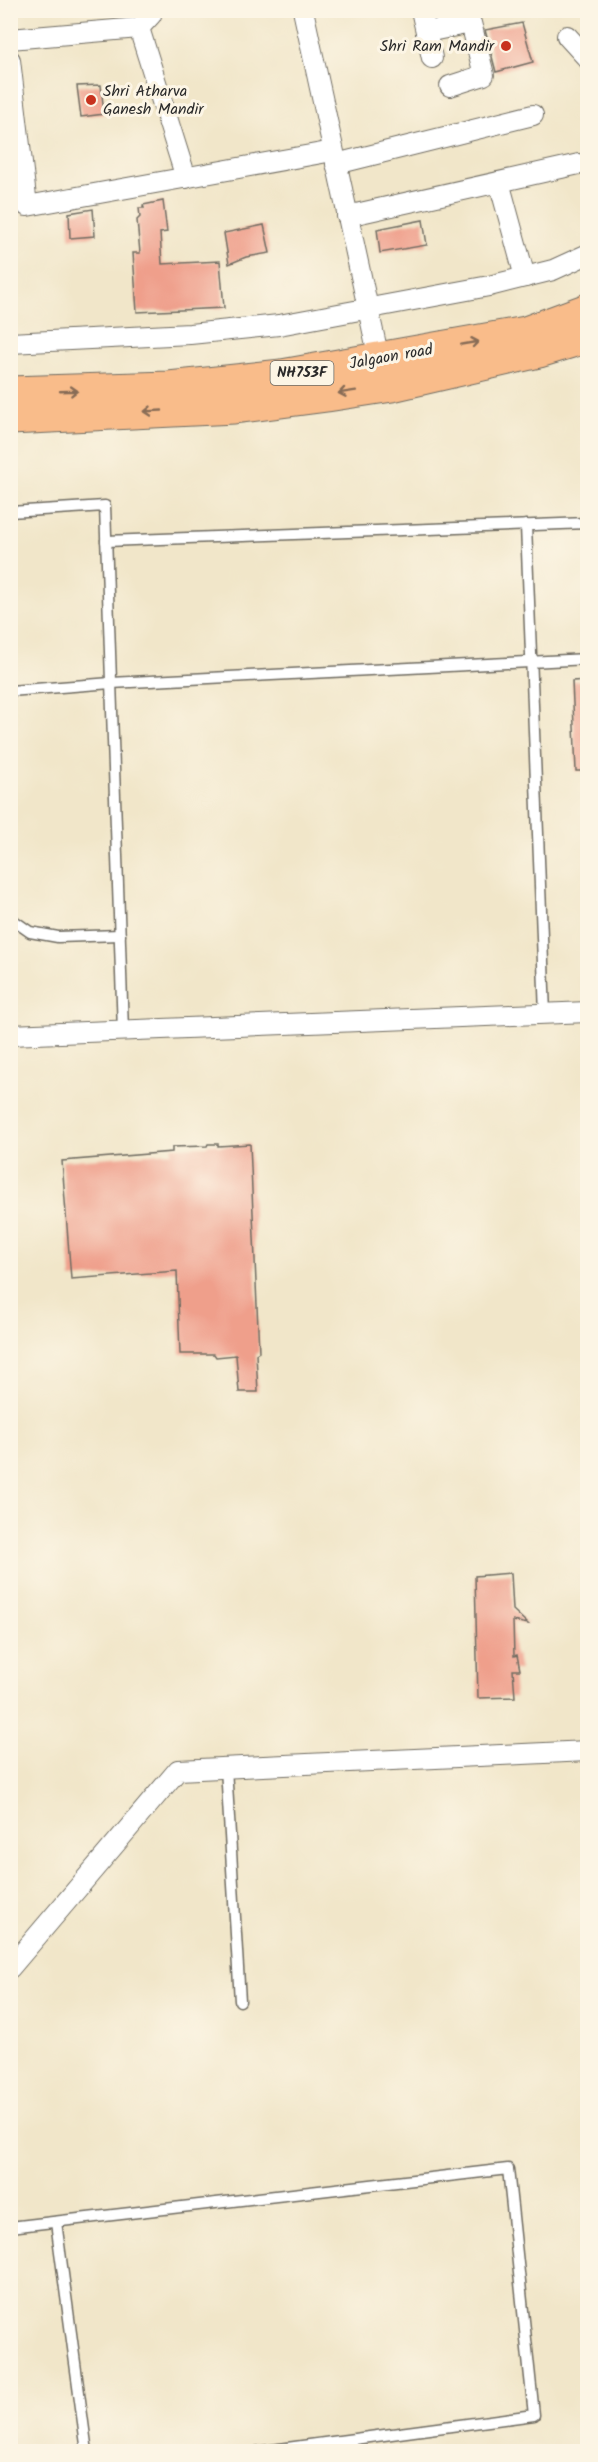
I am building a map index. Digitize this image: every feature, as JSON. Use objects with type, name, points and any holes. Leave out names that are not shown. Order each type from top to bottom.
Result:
[{"type":"highway","name":"Jalgaon road","points":[[10,418],[234,407],[383,373],[526,333],[588,310]]},
{"type":"highway","name":"Jalgaon road","points":[[10,393],[170,388],[282,376],[383,373],[539,351],[588,336]]},
{"type":"street","points":[[10,39],[139,28],[151,15],[150,10]]},
{"type":"street","points":[[303,10],[383,373]]},
{"type":"street","points":[[421,10],[432,58]]},
{"type":"street","points":[[426,32],[471,23],[484,75],[450,86]]},
{"type":"street","points":[[139,28],[186,178]]},
{"type":"street","points":[[567,36],[588,58]]},
{"type":"street","points":[[10,60],[27,206],[186,178],[335,158],[533,115]]},
{"type":"street","points":[[347,216],[579,164]]},
{"type":"street","points":[[499,182],[525,277]]},
{"type":"street","points":[[10,343],[190,334],[279,325],[489,286],[553,270],[588,254]]},
{"type":"street","points":[[10,1035],[588,1012]]},
{"type":"street","points":[[10,1968],[178,1770],[588,1751]]},
{"type":"lane","points":[[10,512],[105,507],[123,1031]]},
{"type":"lane","points":[[106,541],[588,523]]},
{"type":"lane","points":[[526,525],[545,1014]]},
{"type":"lane","points":[[10,691],[111,683],[588,659]]},
{"type":"lane","points":[[10,918],[30,932],[58,937],[120,935]]},
{"type":"lane","points":[[226,1768],[240,2001]]},
{"type":"lane","points":[[10,2227],[508,2169],[534,2415],[257,2451]]},
{"type":"lane","points":[[56,2222],[87,2451]]},
{"type":"building","name":"Shri Ram Mandir","points":[[522,23],[533,62],[496,72],[485,30]]},
{"type":"building","name":"Shri Atharva Ganesh Mandir","points":[[101,85],[104,114],[81,117],[77,86]]},
{"type":"building","points":[[163,201],[167,232],[160,233],[162,264],[220,261],[224,308],[137,312],[133,253],[140,253],[137,220],[140,217],[139,208]]},
{"type":"building","points":[[93,209],[95,236],[70,238],[69,213]]},
{"type":"building","points":[[423,220],[427,245],[380,253],[377,229]]},
{"type":"building","points":[[264,225],[270,253],[246,257],[229,264],[224,233]]},
{"type":"building","points":[[588,680],[588,771],[576,771],[572,681]]},
{"type":"building","points":[[218,1144],[218,1146],[250,1144],[259,1352],[256,1354],[258,1392],[239,1392],[236,1355],[216,1357],[214,1354],[180,1354],[177,1271],[71,1279],[62,1161],[172,1152],[172,1147],[207,1146]]},
{"type":"building","points":[[511,1573],[513,1610],[528,1624],[513,1621],[514,1656],[517,1655],[520,1670],[513,1670],[515,1697],[478,1698],[475,1576]]},
{"type":"place","name":"Shri Ram Mandir","points":[[506,46]]},
{"type":"place","name":"Shri Atharva Ganesh Mandir","points":[[91,100]]}]
